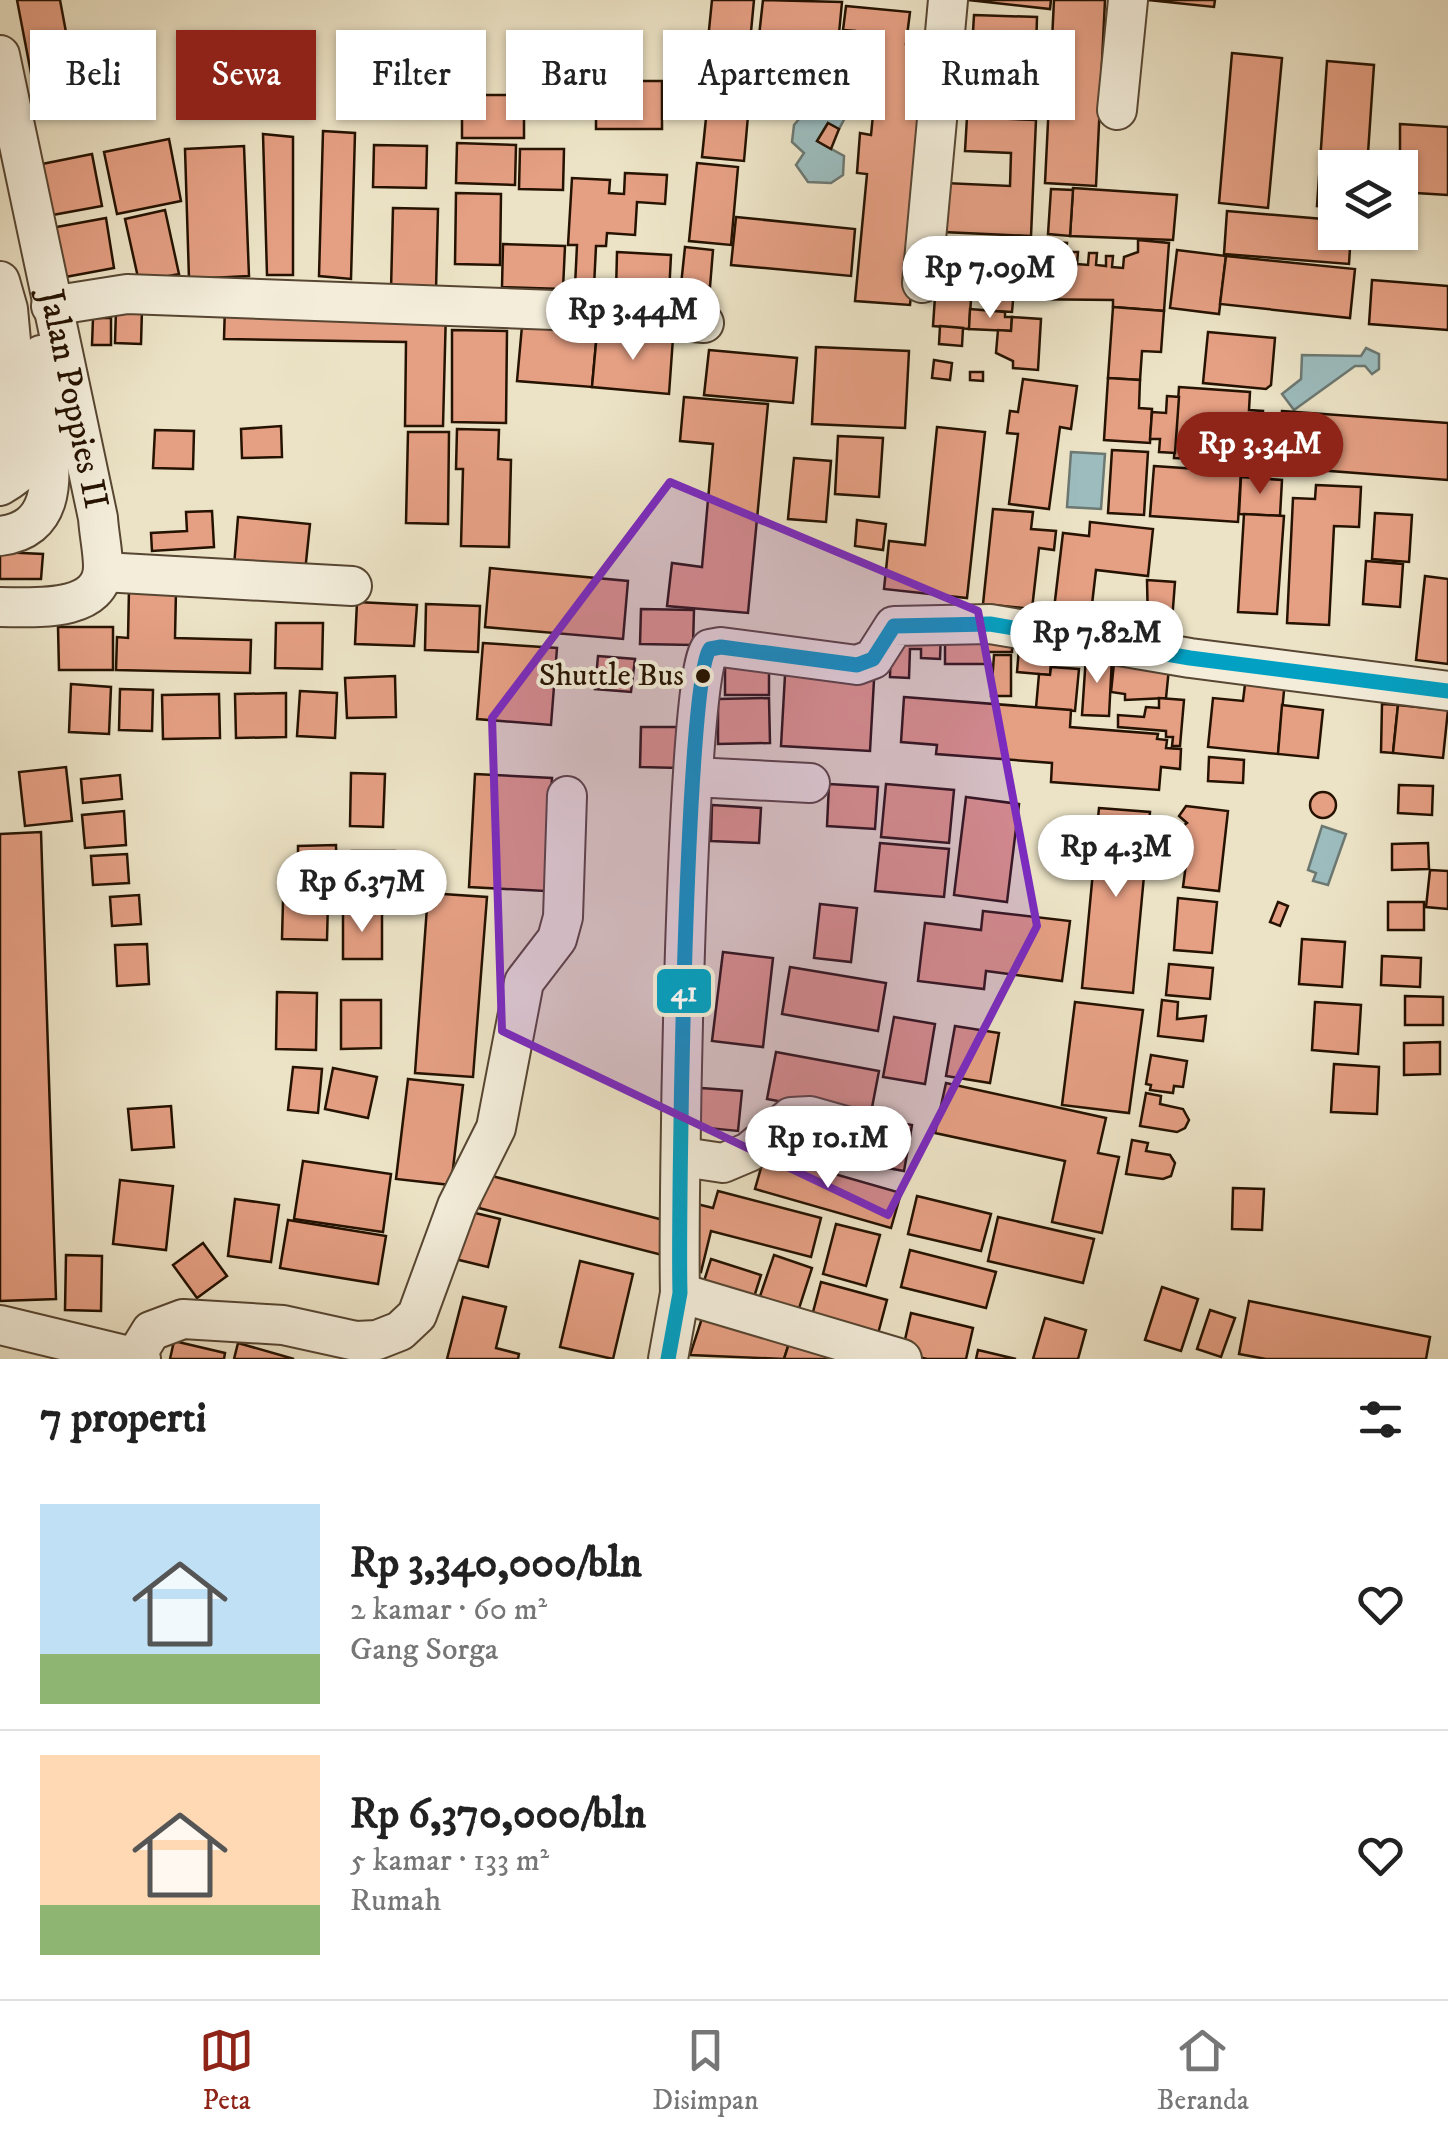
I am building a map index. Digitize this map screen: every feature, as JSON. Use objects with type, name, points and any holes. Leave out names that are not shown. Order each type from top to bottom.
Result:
[{"type":"street","points":[[922,283],[948,0]]},
{"type":"street","points":[[1117,110],[1128,0]]},
{"type":"street","name":"Jalan Poppies II","points":[[0,55],[98,518],[103,572]]},
{"type":"street","points":[[0,178],[38,324],[52,474],[48,504],[33,523],[0,536]]},
{"type":"street","points":[[0,281],[8,309],[19,426],[15,444],[0,462]]},
{"type":"street","points":[[51,306],[127,294],[554,310],[704,323]]},
{"type":"street","points":[[0,486],[38,457],[46,440]]},
{"type":"street","points":[[0,607],[72,604],[92,592],[103,572],[352,586]]},
{"type":"street","points":[[668,1359],[680,1294],[693,778],[700,674],[710,650],[721,647],[857,665],[873,659],[886,633],[906,622],[990,624],[1190,658],[1448,691]]},
{"type":"street","points":[[693,778],[810,783]]},
{"type":"street","points":[[0,1325],[138,1358],[151,1331],[184,1319],[284,1324],[356,1341],[377,1340],[400,1330],[416,1316],[457,1206],[496,1128],[524,982],[557,939],[562,917],[568,796]]},
{"type":"street","points":[[683,1157],[722,1163],[749,1152],[791,1117],[810,1116],[856,1129]]},
{"type":"street","points":[[680,1294],[902,1359]]},
{"type":"highlighted area","points":[[670,482],[978,611],[1037,926],[888,1215],[502,1031],[492,718]]},
{"type":"water","points":[[798,120],[844,120],[839,129],[828,123],[817,141],[844,156],[843,175],[831,183],[808,182],[796,165],[804,153],[792,142]]},
{"type":"water","points":[[1366,348],[1379,354],[1379,369],[1372,374],[1365,366],[1355,366],[1294,410],[1282,394],[1301,379],[1302,355],[1361,356]]},
{"type":"water","points":[[1071,452],[1105,454],[1101,509],[1067,507]]},
{"type":"water","points":[[1322,826],[1346,834],[1328,885],[1313,881],[1316,873],[1308,870]]},
{"type":"building","points":[[17,0],[60,0],[66,30],[30,30],[30,68]]},
{"type":"building","points":[[712,0],[754,0],[751,30],[709,30]]},
{"type":"building","points":[[763,0],[842,2],[839,30],[760,30]]},
{"type":"building","points":[[968,0],[1051,0],[1050,9]]},
{"type":"building","points":[[1054,0],[1105,0],[1096,186],[1045,183],[1048,120],[1075,120],[1075,30],[1053,30]]},
{"type":"building","points":[[1148,0],[1215,0],[1214,7]]},
{"type":"building","points":[[846,6],[910,12],[905,30],[905,120],[933,120],[933,144],[916,142],[913,175],[923,176],[910,305],[855,301],[867,174],[857,173],[860,133],[871,135],[872,120],[885,120],[885,30],[843,30]]},
{"type":"building","points":[[974,15],[1037,17],[1037,30],[973,30]]},
{"type":"building","points":[[1232,53],[1282,58],[1268,208],[1219,203]]},
{"type":"building","points":[[1327,61],[1374,65],[1368,150],[1321,150]]},
{"type":"building","points":[[643,81],[662,81],[662,129],[596,129],[596,120],[643,120]]},
{"type":"building","points":[[486,95],[506,95],[506,120],[524,120],[524,138],[462,138],[462,120],[486,120]]},
{"type":"building","points":[[706,120],[748,120],[744,161],[702,157]]},
{"type":"building","points":[[967,120],[1036,120],[1031,236],[943,232],[945,183],[1010,186],[1011,153],[965,151]]},
{"type":"building","points":[[828,123],[839,129],[831,149],[817,141]]},
{"type":"building","points":[[1400,124],[1448,127],[1448,195],[1418,193],[1418,150],[1400,150]]},
{"type":"building","points":[[323,131],[355,133],[351,279],[319,276]]},
{"type":"building","points":[[263,134],[293,137],[293,275],[267,275]]},
{"type":"building","points":[[169,139],[181,201],[117,214],[104,152]]},
{"type":"building","points":[[457,143],[516,145],[515,185],[456,183]]},
{"type":"building","points":[[374,145],[427,146],[426,188],[373,187]]},
{"type":"building","points":[[244,146],[249,276],[189,279],[185,149]]},
{"type":"building","points":[[520,149],[564,149],[563,190],[519,189]]},
{"type":"building","points":[[92,154],[102,206],[47,216],[37,165]]},
{"type":"building","points":[[697,163],[738,167],[731,245],[689,241]]},
{"type":"building","points":[[625,173],[667,175],[665,204],[637,202],[635,235],[607,233],[606,246],[596,246],[594,287],[575,286],[577,245],[568,245],[572,178],[610,180],[609,193],[624,194]]},
{"type":"building","points":[[1073,188],[1177,195],[1173,240],[1070,236]]},
{"type":"building","points":[[1051,189],[1073,190],[1070,236],[1048,234]]},
{"type":"building","points":[[456,193],[501,194],[500,265],[455,264]]},
{"type":"building","points":[[393,208],[438,209],[436,290],[391,290]]},
{"type":"building","points":[[165,210],[179,274],[139,282],[125,219]]},
{"type":"building","points":[[1227,211],[1318,219],[1318,250],[1350,250],[1349,264],[1224,254]]},
{"type":"building","points":[[736,217],[855,229],[851,276],[731,265]]},
{"type":"building","points":[[106,218],[114,268],[60,278],[51,228]]},
{"type":"building","points":[[1018,239],[1067,243],[1066,252],[1078,252],[1077,264],[1088,265],[1089,253],[1097,253],[1096,265],[1106,266],[1106,256],[1113,256],[1112,267],[1123,268],[1124,257],[1138,252],[1138,240],[1169,243],[1164,311],[1113,307],[1113,300],[1013,299]]},
{"type":"building","points":[[503,244],[565,246],[563,289],[502,287]]},
{"type":"building","points":[[685,247],[713,250],[710,287],[681,285]]},
{"type":"building","points":[[1177,250],[1226,256],[1219,314],[1170,308]]},
{"type":"building","points":[[617,252],[671,255],[669,294],[616,292]]},
{"type":"building","points":[[938,253],[974,256],[969,329],[933,326]]},
{"type":"building","points":[[1226,256],[1355,269],[1350,318],[1220,304]]},
{"type":"building","points":[[997,266],[1016,267],[1012,312],[994,311]]},
{"type":"building","points":[[1372,280],[1448,286],[1448,330],[1369,324]]},
{"type":"building","points":[[225,305],[446,310],[443,426],[405,426],[406,342],[224,339]]},
{"type":"building","points":[[1113,307],[1164,311],[1161,352],[1142,351],[1140,380],[1108,378]]},
{"type":"building","points":[[116,309],[142,309],[141,344],[115,343]]},
{"type":"building","points":[[970,309],[1005,312],[1005,317],[1012,317],[1011,331],[969,329]]},
{"type":"building","points":[[1012,317],[1041,319],[1038,370],[1013,368],[1013,361],[996,353],[998,330],[1011,331]]},
{"type":"building","points":[[93,318],[111,318],[111,345],[92,345]]},
{"type":"building","points":[[522,326],[597,332],[592,387],[517,381]]},
{"type":"building","points":[[940,326],[963,328],[962,346],[939,344]]},
{"type":"building","points":[[452,330],[507,331],[506,423],[452,422]]},
{"type":"building","points":[[597,332],[673,338],[669,394],[592,387]]},
{"type":"building","points":[[1208,332],[1275,338],[1271,385],[1266,389],[1203,383]]},
{"type":"building","points":[[816,347],[909,351],[905,428],[812,424]]},
{"type":"building","points":[[709,350],[797,358],[793,403],[704,395]]},
{"type":"building","points":[[934,360],[952,363],[950,380],[932,378]]},
{"type":"building","points":[[970,372],[983,372],[983,381],[970,380]]},
{"type":"building","points":[[1108,378],[1140,380],[1139,408],[1152,409],[1150,443],[1104,440]]},
{"type":"building","points":[[1023,379],[1077,386],[1071,429],[1060,427],[1049,509],[1009,504],[1018,434],[1007,433],[1010,411],[1018,412]]},
{"type":"building","points":[[1179,387],[1250,392],[1249,410],[1263,411],[1261,445],[1247,445],[1246,461],[1237,461],[1236,472],[1194,469],[1195,459],[1174,458]]},
{"type":"building","points":[[1167,396],[1179,397],[1175,453],[1159,452],[1160,439],[1150,439],[1152,412],[1166,413]]},
{"type":"building","points":[[684,397],[768,404],[748,613],[667,606],[672,563],[702,567],[713,444],[680,441]]},
{"type":"building","points":[[1282,411],[1448,423],[1448,480],[1278,467]]},
{"type":"building","points":[[281,426],[282,457],[242,458],[241,429]]},
{"type":"building","points":[[937,427],[985,432],[967,598],[884,589],[889,541],[925,545]]},
{"type":"building","points":[[457,429],[499,430],[498,459],[511,460],[509,547],[461,546],[463,469],[456,469]]},
{"type":"building","points":[[155,430],[194,431],[193,469],[153,468]]},
{"type":"building","points":[[408,432],[449,432],[448,524],[406,523]]},
{"type":"building","points":[[838,436],[883,438],[879,497],[835,494]]},
{"type":"building","points":[[1112,450],[1148,452],[1144,515],[1108,513]]},
{"type":"building","points":[[794,458],[831,461],[826,522],[788,519]]},
{"type":"building","points":[[1154,466],[1241,472],[1238,522],[1150,516]]},
{"type":"building","points":[[1241,477],[1282,480],[1280,516],[1239,514]]},
{"type":"building","points":[[1316,485],[1361,487],[1359,527],[1334,526],[1329,625],[1287,623],[1293,498],[1315,499]]},
{"type":"building","points":[[993,509],[1033,512],[1031,529],[1056,531],[1054,550],[1039,548],[1032,609],[983,604]]},
{"type":"building","points":[[212,511],[214,547],[152,551],[151,533],[187,531],[186,512]]},
{"type":"building","points":[[1375,513],[1412,515],[1409,562],[1372,559]]},
{"type":"building","points":[[1244,514],[1284,516],[1277,614],[1238,612]]},
{"type":"building","points":[[238,517],[310,524],[305,572],[234,566]]},
{"type":"building","points":[[857,520],[886,524],[883,550],[855,546]]},
{"type":"building","points":[[1090,522],[1153,529],[1148,576],[1096,570],[1091,613],[1054,609],[1063,533],[1089,536]]},
{"type":"building","points":[[0,552],[43,554],[41,579],[0,579]]},
{"type":"building","points":[[1366,561],[1403,564],[1400,607],[1363,604]]},
{"type":"building","points":[[490,568],[628,581],[623,639],[485,627]]},
{"type":"building","points":[[1425,576],[1448,579],[1448,664],[1416,660]]},
{"type":"building","points":[[1147,580],[1175,582],[1172,621],[1166,620],[1165,628],[1148,626]]},
{"type":"building","points":[[129,589],[176,590],[175,638],[251,640],[250,673],[116,670],[117,637],[128,638]]},
{"type":"building","points":[[357,602],[417,605],[414,646],[355,644]]},
{"type":"building","points":[[426,604],[480,606],[478,652],[425,650]]},
{"type":"building","points":[[641,609],[694,610],[693,645],[640,644]]},
{"type":"building","points":[[276,623],[323,623],[322,669],[275,668]]},
{"type":"building","points":[[58,627],[113,627],[113,670],[59,670]]},
{"type":"building","points":[[941,632],[940,659],[921,658],[921,649],[910,649],[909,678],[890,677],[891,641]]},
{"type":"building","points":[[945,633],[1012,633],[1012,652],[986,652],[986,664],[945,664]]},
{"type":"building","points":[[1020,636],[1053,638],[1050,675],[1017,672]]},
{"type":"building","points":[[483,643],[557,648],[551,725],[477,719]]},
{"type":"building","points":[[1115,653],[1170,658],[1166,698],[1125,700],[1125,694],[1111,692]]},
{"type":"building","points":[[994,655],[1011,655],[1011,696],[991,696]]},
{"type":"building","points":[[598,656],[635,659],[631,692],[595,689]]},
{"type":"building","points":[[1086,656],[1112,658],[1109,716],[1082,715]]},
{"type":"building","points":[[725,658],[769,658],[769,695],[725,695]]},
{"type":"building","points":[[1051,667],[1079,669],[1075,711],[1036,708],[1039,674],[1050,675]]},
{"type":"building","points":[[785,675],[874,680],[870,751],[781,746]]},
{"type":"building","points":[[395,676],[396,717],[347,718],[345,678]]},
{"type":"building","points":[[1246,676],[1285,680],[1278,754],[1208,747],[1213,698],[1243,701]]},
{"type":"building","points":[[71,684],[111,687],[109,734],[69,732]]},
{"type":"building","points":[[120,689],[153,690],[152,731],[119,730]]},
{"type":"building","points":[[300,691],[337,693],[335,738],[297,736]]},
{"type":"building","points":[[286,693],[286,737],[236,738],[235,694]]},
{"type":"building","points":[[219,694],[220,738],[163,739],[162,695]]},
{"type":"building","points":[[904,697],[1071,710],[1070,727],[1158,734],[1157,739],[1167,740],[1166,748],[1181,749],[1180,769],[1161,767],[1159,790],[1051,782],[1052,763],[936,754],[937,745],[901,742]]},
{"type":"building","points":[[769,698],[770,743],[718,744],[718,699]]},
{"type":"building","points":[[1159,698],[1184,700],[1180,746],[1172,746],[1173,737],[1166,737],[1166,731],[1118,727],[1118,715],[1144,717],[1146,707],[1159,708]]},
{"type":"building","points":[[1382,704],[1398,705],[1393,753],[1381,752]]},
{"type":"building","points":[[1282,705],[1323,710],[1318,758],[1278,754]]},
{"type":"building","points":[[1398,705],[1448,710],[1443,758],[1393,753]]},
{"type":"building","points":[[641,727],[680,727],[680,768],[640,767]]},
{"type":"building","points":[[1209,757],[1244,760],[1243,783],[1208,781]]},
{"type":"building","points":[[66,767],[72,821],[25,826],[19,772]]},
{"type":"building","points":[[351,773],[385,774],[383,827],[350,826]]},
{"type":"building","points":[[475,774],[552,778],[545,891],[469,887]]},
{"type":"building","points":[[120,775],[122,799],[83,803],[81,779]]},
{"type":"building","points":[[829,784],[878,787],[875,829],[827,826]]},
{"type":"building","points":[[886,784],[954,790],[949,843],[881,837]]},
{"type":"building","points":[[1399,785],[1433,786],[1432,815],[1398,813]]},
{"type":"building","points":[[1323,792],[1332,796],[1336,805],[1332,814],[1323,818],[1314,814],[1310,805],[1314,796]]},
{"type":"building","points":[[966,797],[1019,804],[1007,902],[954,895]]},
{"type":"building","points":[[712,805],[761,808],[759,843],[711,841]]},
{"type":"building","points":[[1186,806],[1228,811],[1219,891],[1183,887],[1189,841],[1178,837],[1176,831],[1187,823],[1179,816]]},
{"type":"building","points":[[1099,808],[1150,812],[1133,993],[1082,988]]},
{"type":"building","points":[[124,811],[126,845],[85,848],[82,815]]},
{"type":"building","points":[[41,832],[56,1299],[0,1301],[0,834]]},
{"type":"building","points":[[880,843],[949,849],[944,897],[875,891]]},
{"type":"building","points":[[1428,843],[1429,869],[1392,870],[1392,844]]},
{"type":"building","points":[[336,845],[337,889],[298,889],[298,846]]},
{"type":"building","points":[[352,851],[395,851],[396,888],[352,888]]},
{"type":"building","points":[[127,854],[129,883],[93,885],[91,856]]},
{"type":"building","points":[[1430,870],[1448,871],[1448,909],[1426,907]]},
{"type":"building","points":[[428,893],[487,897],[473,1077],[415,1073]]},
{"type":"building","points":[[139,895],[141,924],[112,926],[110,897]]},
{"type":"building","points":[[1178,898],[1217,902],[1212,953],[1174,950]]},
{"type":"building","points":[[283,901],[328,902],[327,940],[282,939]]},
{"type":"building","points":[[1278,902],[1288,906],[1280,926],[1270,922]]},
{"type":"building","points":[[1388,902],[1424,902],[1424,930],[1388,930]]},
{"type":"building","points":[[820,904],[857,908],[851,962],[814,958]]},
{"type":"building","points":[[343,911],[382,911],[382,959],[343,959]]},
{"type":"building","points":[[983,911],[1070,921],[1062,981],[986,971],[984,989],[918,981],[925,923],[981,930]]},
{"type":"building","points":[[1302,939],[1345,942],[1342,987],[1299,984]]},
{"type":"building","points":[[147,944],[149,984],[117,986],[115,945]]},
{"type":"building","points":[[723,952],[773,958],[763,1047],[712,1041]]},
{"type":"building","points":[[1382,956],[1421,958],[1420,987],[1381,985]]},
{"type":"building","points":[[1169,964],[1213,968],[1210,999],[1166,995]]},
{"type":"building","points":[[790,967],[886,983],[878,1031],[782,1014]]},
{"type":"building","points":[[277,992],[317,993],[316,1050],[276,1049]]},
{"type":"building","points":[[1405,996],[1443,997],[1443,1025],[1405,1025]]},
{"type":"building","points":[[341,1000],[381,1000],[381,1048],[341,1049]]},
{"type":"building","points":[[1162,1000],[1178,1002],[1177,1019],[1206,1016],[1203,1041],[1158,1036]]},
{"type":"building","points":[[1075,1002],[1143,1010],[1129,1113],[1062,1105]]},
{"type":"building","points":[[1315,1002],[1361,1005],[1358,1054],[1312,1050]]},
{"type":"building","points":[[894,1017],[935,1024],[925,1084],[883,1077]]},
{"type":"building","points":[[955,1026],[999,1033],[990,1083],[946,1076]]},
{"type":"building","points":[[1440,1042],[1440,1074],[1404,1075],[1404,1043]]},
{"type":"building","points":[[776,1052],[879,1071],[870,1118],[767,1099]]},
{"type":"building","points":[[1151,1055],[1187,1061],[1183,1087],[1174,1086],[1173,1093],[1150,1090],[1151,1085],[1146,1084]]},
{"type":"building","points":[[1334,1064],[1379,1067],[1377,1114],[1331,1112]]},
{"type":"building","points":[[293,1067],[322,1069],[318,1113],[288,1110]]},
{"type":"building","points":[[333,1068],[377,1077],[368,1118],[325,1109]]},
{"type":"building","points":[[408,1079],[463,1085],[451,1185],[396,1179]]},
{"type":"building","points":[[946,1083],[1106,1118],[1098,1153],[1119,1157],[1102,1233],[1052,1222],[1065,1161],[935,1133]]},
{"type":"building","points":[[701,1088],[742,1091],[738,1131],[697,1127]]},
{"type":"building","points":[[1146,1093],[1161,1096],[1160,1104],[1183,1109],[1189,1120],[1185,1128],[1177,1132],[1140,1126]]},
{"type":"building","points":[[171,1106],[174,1147],[132,1150],[128,1109]]},
{"type":"building","points":[[879,1119],[912,1125],[904,1171],[871,1165]]},
{"type":"building","points":[[1132,1140],[1148,1143],[1146,1151],[1170,1155],[1175,1163],[1171,1176],[1163,1179],[1126,1174]]},
{"type":"building","points":[[765,1154],[901,1193],[891,1228],[755,1189]]},
{"type":"building","points":[[303,1161],[391,1174],[383,1232],[294,1219]]},
{"type":"building","points":[[488,1175],[675,1223],[666,1256],[479,1208]]},
{"type":"building","points":[[120,1180],[173,1186],[166,1250],[113,1244]]},
{"type":"building","points":[[1233,1188],[1264,1189],[1262,1230],[1232,1229]]},
{"type":"building","points":[[718,1191],[821,1218],[811,1257],[711,1231],[701,1272],[681,1267],[697,1204],[713,1208]]},
{"type":"building","points":[[917,1196],[991,1214],[981,1251],[908,1234]]},
{"type":"building","points":[[235,1199],[279,1205],[271,1262],[228,1256]]},
{"type":"building","points":[[467,1211],[500,1219],[488,1267],[455,1259]]},
{"type":"building","points":[[998,1217],[1094,1239],[1083,1283],[988,1261]]},
{"type":"building","points":[[288,1220],[386,1236],[378,1284],[280,1268]]},
{"type":"building","points":[[836,1224],[880,1235],[866,1286],[823,1274]]},
{"type":"building","points":[[203,1243],[227,1276],[197,1298],[173,1265]]},
{"type":"building","points":[[910,1250],[996,1272],[986,1308],[901,1287]]},
{"type":"building","points":[[66,1255],[102,1256],[101,1311],[65,1310]]},
{"type":"building","points":[[774,1255],[812,1268],[794,1324],[755,1311]]},
{"type":"building","points":[[711,1259],[761,1275],[749,1313],[699,1297]]},
{"type":"building","points":[[580,1261],[633,1274],[613,1359],[560,1347]]},
{"type":"building","points":[[821,1282],[887,1300],[875,1345],[809,1327]]},
{"type":"building","points":[[1162,1287],[1198,1299],[1181,1351],[1145,1340]]},
{"type":"building","points":[[463,1297],[506,1307],[496,1348],[519,1354],[518,1359],[447,1359]]},
{"type":"building","points":[[1249,1301],[1430,1337],[1426,1359],[1266,1359],[1239,1354]]},
{"type":"building","points":[[1210,1310],[1235,1318],[1221,1357],[1197,1349]]},
{"type":"building","points":[[911,1313],[973,1328],[966,1359],[927,1359],[902,1353]]},
{"type":"building","points":[[703,1315],[791,1337],[784,1359],[690,1355]]},
{"type":"building","points":[[1045,1318],[1086,1330],[1078,1359],[1033,1359]]},
{"type":"building","points":[[791,1337],[854,1359],[784,1359]]},
{"type":"building","points":[[174,1341],[225,1353],[224,1359],[170,1359]]},
{"type":"building","points":[[238,1343],[294,1359],[234,1359]]},
{"type":"building","points":[[978,1350],[1016,1359],[976,1359]]},
{"type":"transit line","name":"41","points":[[668,1359],[680,1293],[685,954],[694,751],[701,682],[710,649],[721,647],[857,665],[873,659],[894,626],[990,624],[1190,658],[1448,691]]},
{"type":"place","name":"Shuttle Bus","points":[[703,676]]}]
